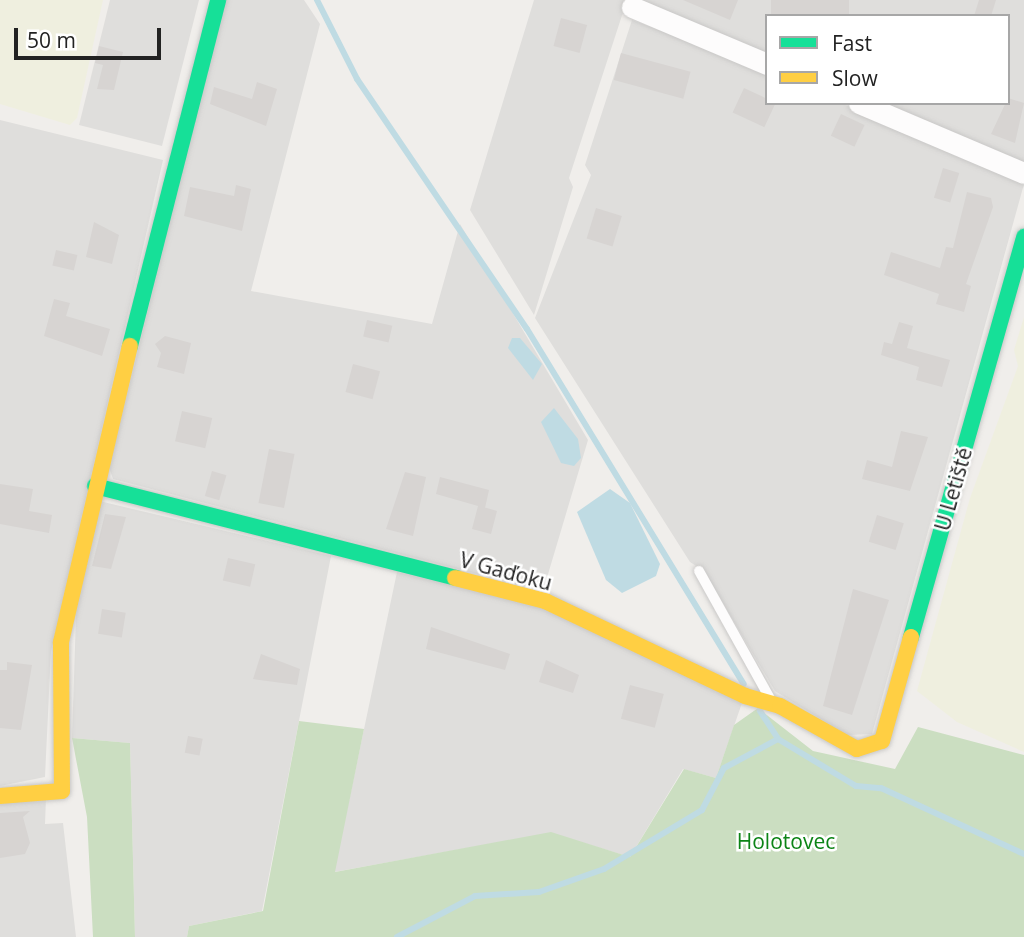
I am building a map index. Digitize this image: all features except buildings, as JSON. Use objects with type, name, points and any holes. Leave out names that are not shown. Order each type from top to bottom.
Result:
[{"type":"street","points":[[0,796],[62,791],[61,642],[95,486],[218,0]]},
{"type":"street","points":[[632,6],[765,63]]},
{"type":"street","points":[[864,105],[1024,173]]},
{"type":"street","name":"U Letiště","points":[[882,741],[1024,237]]},
{"type":"street","name":"V Gaďoku","points":[[95,486],[545,601],[769,703],[857,749],[882,741]]},
{"type":"lane","points":[[699,571],[703,587],[769,693],[769,703]]},
{"type":"shaded area","points":[[110,0],[199,0],[162,146],[79,125]]},
{"type":"shaded area","points":[[225,0],[304,0],[320,24],[251,291],[432,324],[460,224],[588,440],[543,591],[113,479],[109,467]]},
{"type":"shaded area","points":[[534,0],[627,0],[569,178],[573,187],[534,315],[470,210]]},
{"type":"shaded area","points":[[642,0],[1024,0],[1024,168],[882,105],[1010,105],[1010,14],[765,14],[765,54]]},
{"type":"shaded area","points":[[632,20],[765,70],[765,105],[846,105],[1024,184],[872,734],[847,735],[775,691],[704,571],[690,562],[535,318],[591,175],[585,165]]},
{"type":"shaded area","points":[[0,120],[163,160],[51,651],[45,777],[0,786]]},
{"type":"shaded area","points":[[95,500],[331,556],[262,911],[189,926],[187,937],[135,937],[130,743],[72,738],[77,586]]},
{"type":"shaded area","points":[[397,572],[553,609],[743,700],[716,778],[683,769],[630,857],[551,833],[334,872]]},
{"type":"shaded area","points":[[46,798],[45,824],[63,823],[76,937],[0,937],[0,801]]},
{"type":"green space","points":[[0,0],[103,0],[77,118],[70,125],[0,104]]},
{"type":"green space","points":[[1024,317],[1024,752],[957,722],[917,691],[970,498],[1018,366],[1014,350]]},
{"type":"green space","name":"Holotovec","points":[[758,708],[813,751],[895,769],[918,727],[1024,755],[1024,937],[187,937],[189,926],[263,911],[299,721],[364,729],[335,872],[551,832],[630,857],[684,769],[716,778],[734,725]]},
{"type":"green space","points":[[72,738],[130,743],[135,937],[93,937],[87,817]]},
{"type":"water","points":[[512,338],[520,338],[542,364],[533,380],[508,348]]},
{"type":"water","points":[[554,408],[578,439],[581,458],[574,466],[561,463],[541,422]]},
{"type":"water","points":[[610,489],[630,503],[660,564],[656,576],[622,593],[606,580],[577,512]]},
{"type":"waterway","points":[[317,0],[357,79],[527,329],[744,684]]},
{"type":"waterway","points":[[760,711],[778,739]]},
{"type":"waterway","points":[[397,937],[475,896],[539,892],[604,869],[702,810],[724,768],[778,739],[856,786],[881,788],[1024,854]]},
{"type":"traffic: fast","points":[[130,346],[218,0]]},
{"type":"traffic: fast","points":[[911,637],[1024,237]]},
{"type":"traffic: fast","points":[[95,486],[455,578]]},
{"type":"traffic: slow","points":[[0,796],[62,791],[61,642],[130,346]]},
{"type":"traffic: slow","points":[[455,578],[545,601],[745,696],[780,706],[857,749],[882,741],[911,637]]}]
